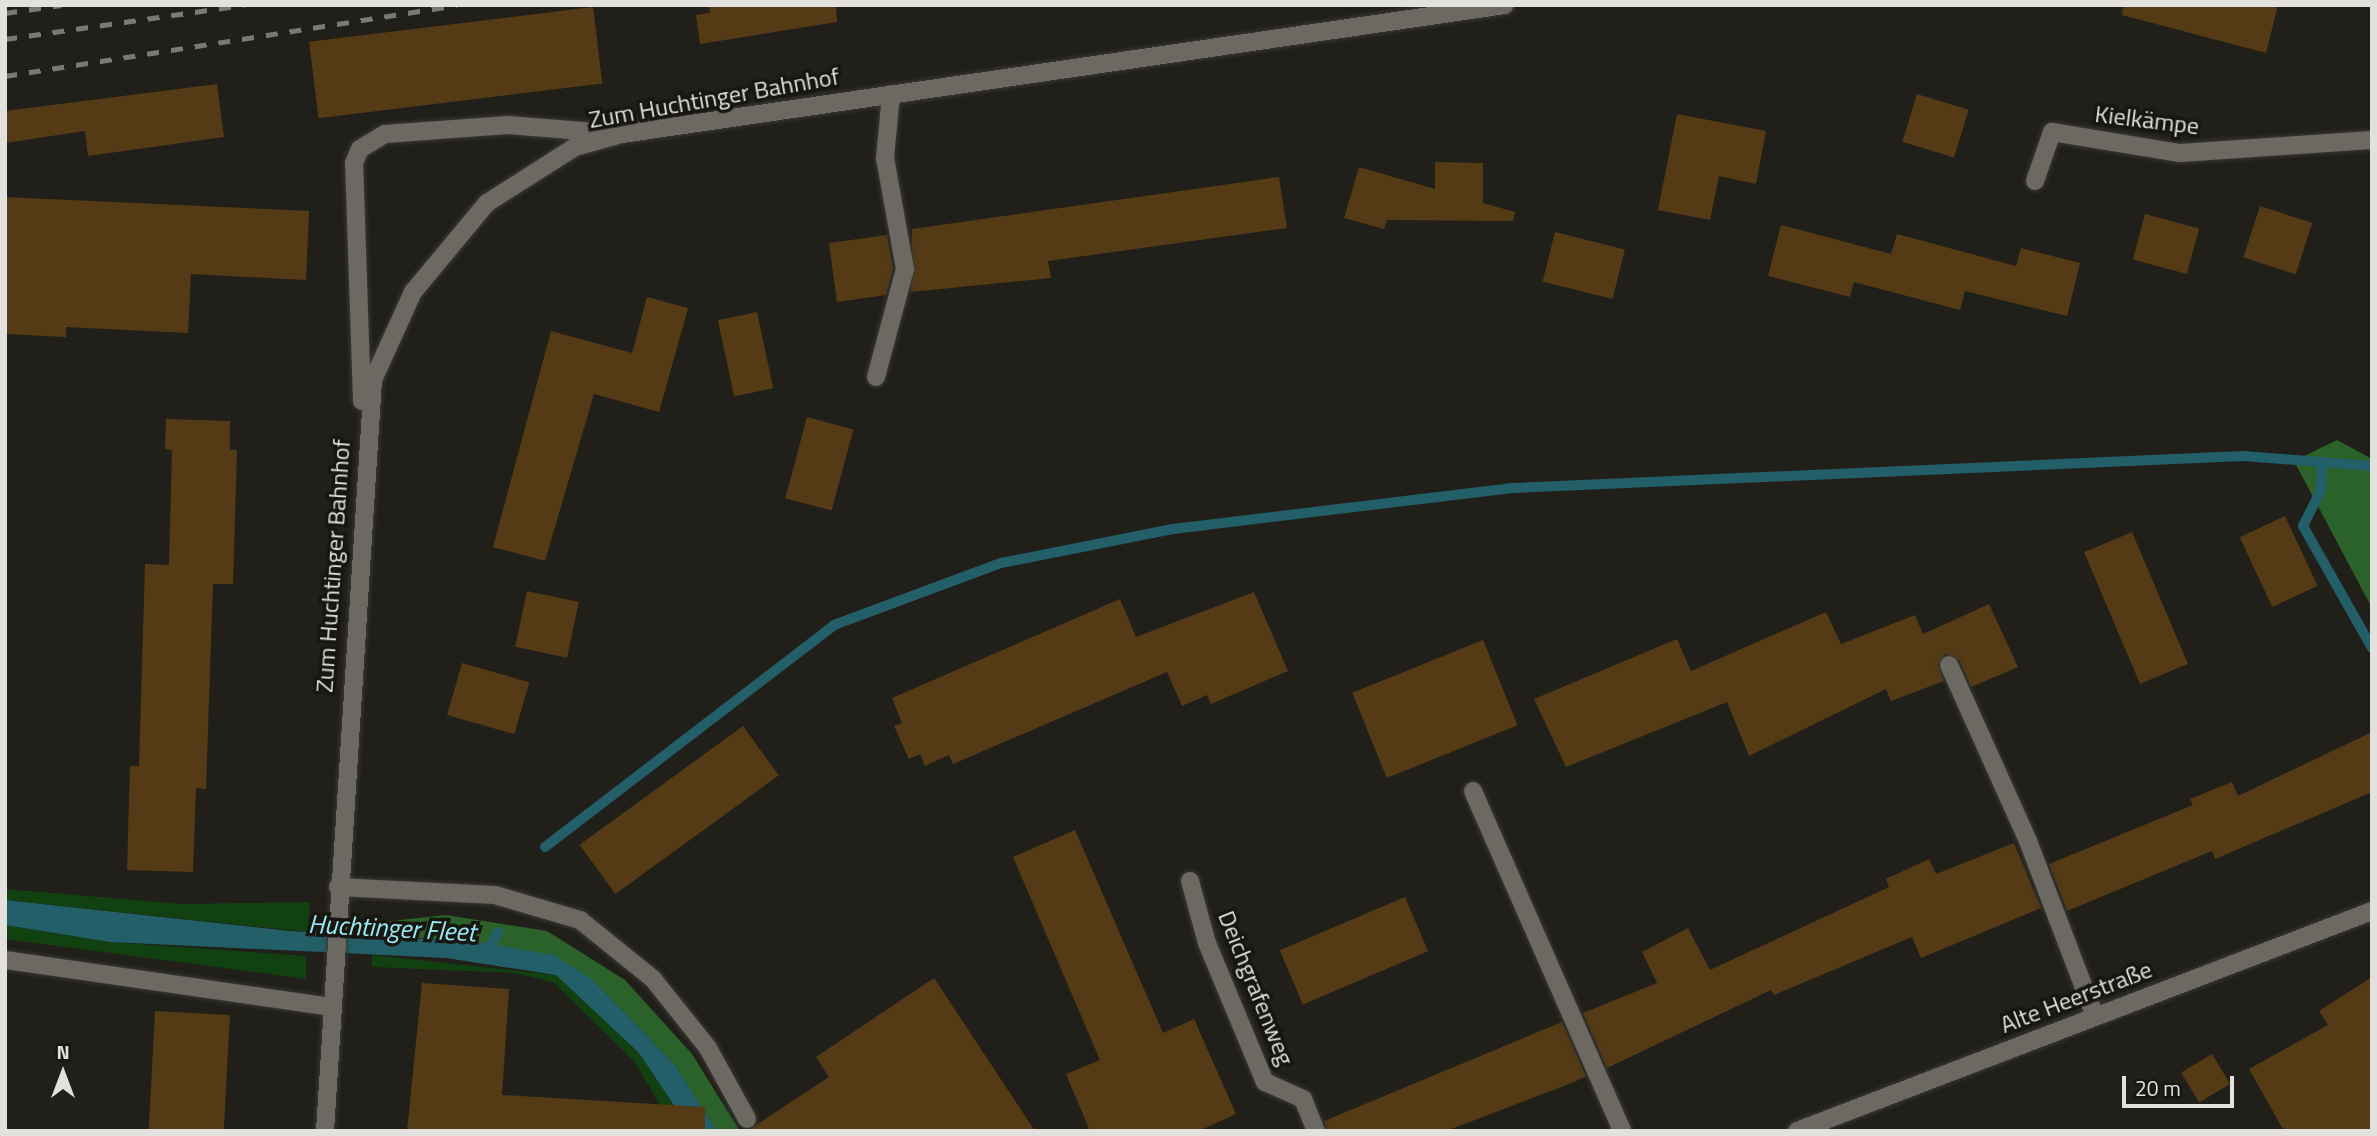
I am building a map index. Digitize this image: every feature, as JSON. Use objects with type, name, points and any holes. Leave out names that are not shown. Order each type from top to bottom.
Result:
[{"type":"street","name":"Zum Huchtinger Bahnhof","points":[[325,1131],[364,458],[373,380],[385,346],[437,257],[517,179],[575,147],[622,134],[1505,5]]},
{"type":"street","points":[[876,377],[905,269],[885,158],[891,94]]},
{"type":"street","points":[[364,458],[354,163],[360,149],[385,134],[508,125],[622,134]]},
{"type":"street","name":"Kielkämpe","points":[[2035,181],[2052,132],[2180,153],[2372,140]]},
{"type":"street","points":[[1949,665],[2028,841],[2095,1016]]},
{"type":"street","points":[[1473,791],[1622,1131]]},
{"type":"street","name":"Deichgrafenweg","points":[[1190,881],[1207,943],[1265,1082],[1303,1099],[1316,1131]]},
{"type":"street","points":[[338,887],[495,895],[580,920],[653,979],[708,1048],[747,1119]]},
{"type":"street","name":"Alte Heerstraße","points":[[1797,1131],[2372,911]]},
{"type":"street","points":[[5,960],[331,1007]]},
{"type":"green space","points":[[2337,440],[2372,459],[2372,608],[2294,461]]},
{"type":"green space","points":[[5,889],[182,904],[310,902],[308,932],[5,900]]},
{"type":"green space","points":[[446,915],[547,931],[625,980],[692,1054],[740,1131],[717,1131],[675,1065],[593,980],[477,942],[373,935],[373,923]]},
{"type":"green space","points":[[5,925],[110,942],[306,956],[306,979],[5,939]]},
{"type":"green space","points":[[372,955],[556,975],[639,1053],[691,1131],[676,1131],[634,1061],[553,982],[514,973],[372,967]]},
{"type":"water","points":[[5,900],[290,931],[477,942],[554,955],[593,980],[675,1065],[717,1131],[691,1131],[639,1053],[556,975],[446,958],[110,942],[5,925]]},
{"type":"building","points":[[709,5],[836,5],[837,22],[700,44],[696,15],[710,13]]},
{"type":"building","points":[[2123,5],[2278,5],[2266,53],[2122,15]]},
{"type":"building","points":[[593,7],[602,83],[319,118],[309,42]]},
{"type":"building","points":[[217,84],[224,137],[88,156],[85,131],[5,143],[5,111]]},
{"type":"building","points":[[1917,94],[1969,110],[1954,158],[1902,142]]},
{"type":"building","points":[[1677,114],[1766,131],[1756,184],[1719,176],[1710,220],[1658,210]]},
{"type":"building","points":[[1435,162],[1483,163],[1483,203],[1515,212],[1513,221],[1387,220],[1384,229],[1344,218],[1359,167],[1435,189]]},
{"type":"building","points":[[1279,177],[1287,228],[1048,261],[1051,278],[911,292],[912,229]]},
{"type":"building","points":[[5,197],[309,211],[306,280],[191,274],[188,333],[66,327],[66,337],[5,334]]},
{"type":"building","points":[[2260,206],[2312,223],[2296,274],[2243,257]]},
{"type":"building","points":[[2145,214],[2199,228],[2187,274],[2133,259]]},
{"type":"building","points":[[1781,225],[1891,254],[1897,234],[2016,266],[2021,248],[2080,263],[2067,316],[1965,291],[1960,310],[1854,282],[1850,297],[1768,276]]},
{"type":"building","points":[[1555,232],[1625,249],[1613,299],[1543,281]]},
{"type":"building","points":[[887,235],[893,269],[886,295],[837,302],[829,243]]},
{"type":"building","points":[[647,297],[688,308],[659,412],[594,394],[545,561],[493,547],[551,331],[632,353]]},
{"type":"building","points":[[757,312],[773,388],[734,397],[718,320]]},
{"type":"building","points":[[807,417],[853,429],[832,511],[785,498]]},
{"type":"building","points":[[166,419],[230,421],[230,450],[237,450],[233,584],[213,584],[206,789],[196,788],[193,872],[127,870],[130,766],[139,766],[145,564],[169,565],[172,450],[165,449]]},
{"type":"building","points":[[2285,516],[2318,586],[2272,607],[2240,537]]},
{"type":"building","points":[[2132,532],[2188,664],[2140,684],[2084,552]]},
{"type":"building","points":[[527,591],[579,602],[567,658],[515,647]]},
{"type":"building","points":[[1254,592],[1288,671],[1211,704],[1207,695],[1182,706],[1167,672],[953,764],[949,755],[925,766],[920,754],[909,759],[894,726],[902,723],[892,698],[1120,599],[1136,637]]},
{"type":"building","points":[[1989,604],[2018,667],[1971,687],[1959,660],[1945,654],[1938,665],[1944,681],[1891,701],[1886,689],[1749,756],[1727,702],[1566,767],[1534,699],[1677,639],[1691,671],[1826,612],[1841,644],[1915,615],[1923,634]]},
{"type":"building","points":[[1483,640],[1517,725],[1387,778],[1352,693]]},
{"type":"building","points":[[462,663],[529,682],[514,734],[447,715]]},
{"type":"building","points":[[743,726],[779,775],[615,894],[580,845]]},
{"type":"building","points":[[2372,732],[2372,792],[2215,859],[2212,851],[2067,911],[2049,864],[2193,805],[2190,799],[2232,782],[2238,796]]},
{"type":"building","points":[[1075,830],[1163,1033],[1194,1019],[1236,1114],[1199,1131],[1090,1131],[1066,1074],[1100,1060],[1013,857]]},
{"type":"building","points":[[2014,843],[2041,908],[1921,958],[1912,937],[1774,995],[1771,990],[1607,1068],[1583,1013],[1657,983],[1642,952],[1688,928],[1710,970],[1889,887],[1886,879],[1929,859],[1936,874]]},
{"type":"building","points":[[1405,897],[1428,951],[1303,1004],[1280,950]]},
{"type":"building","points":[[2372,977],[2372,1131],[2284,1131],[2249,1069],[2328,1025],[2319,1011]]},
{"type":"building","points":[[934,978],[1035,1131],[747,1131],[829,1077],[816,1057]]},
{"type":"building","points":[[422,983],[509,989],[502,1095],[705,1107],[705,1131],[407,1131]]},
{"type":"building","points":[[155,1011],[230,1015],[224,1131],[149,1131]]},
{"type":"building","points":[[1562,1022],[1586,1076],[1574,1082],[1446,1131],[1327,1131],[1324,1121]]},
{"type":"building","points":[[2212,1054],[2230,1084],[2199,1103],[2181,1073]]},
{"type":"waterway","points":[[545,847],[834,625],[1001,563],[1173,529],[1513,488],[2243,456],[2372,466]]},
{"type":"waterway","points":[[2322,462],[2321,490],[2303,526],[2372,648]]},
{"type":"waterway","name":"Huchtinger Fleet","points":[[486,954],[498,932]]},
{"type":"railway","points":[[5,13],[61,5]]},
{"type":"railway","points":[[5,39],[244,5]]},
{"type":"railway","points":[[5,76],[456,5]]}]
